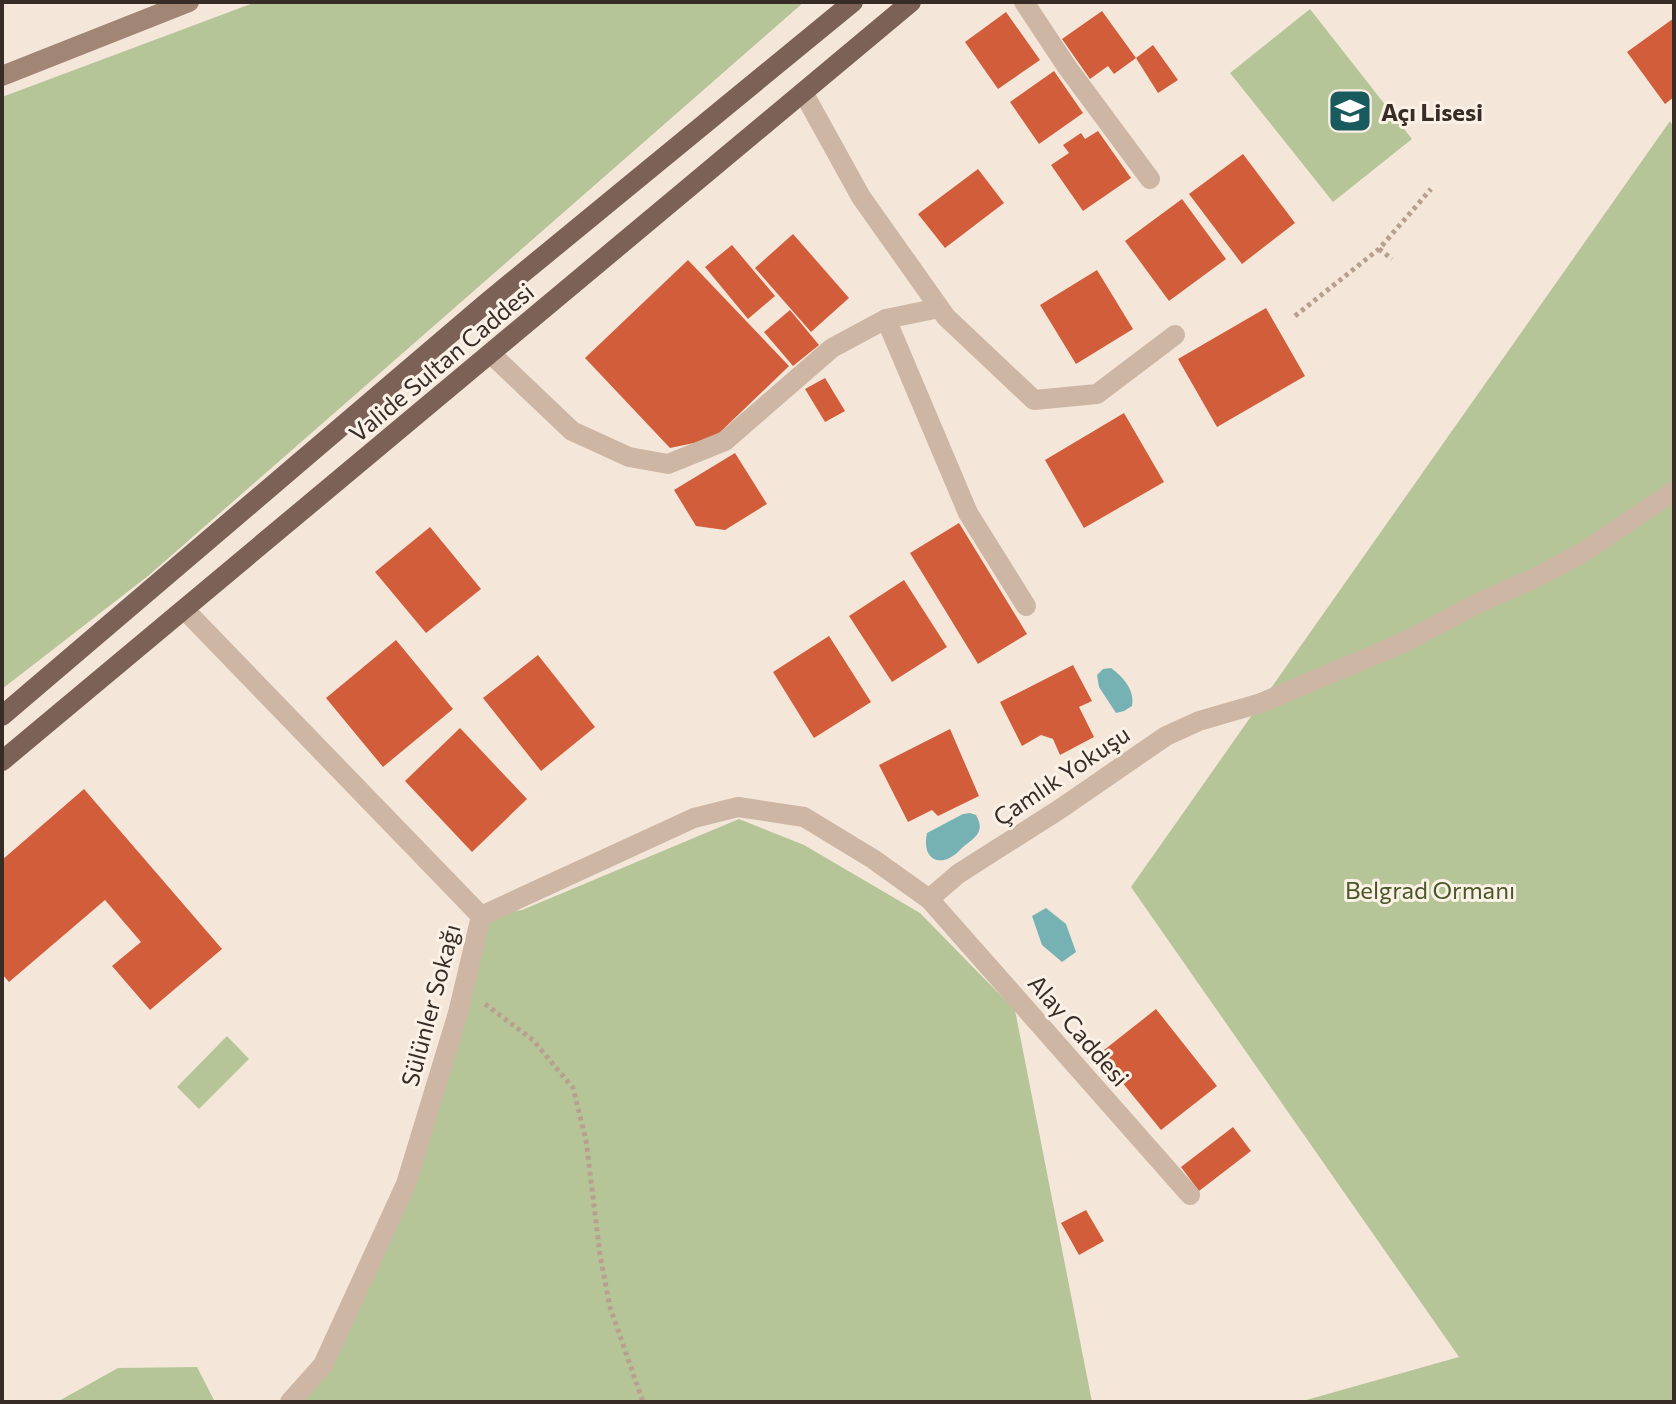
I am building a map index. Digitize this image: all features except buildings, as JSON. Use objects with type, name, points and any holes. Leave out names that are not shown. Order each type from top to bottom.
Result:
[{"type":"main road","name":"Valide Sultan Caddesi","points":[[2,716],[485,304],[853,2]]},
{"type":"main road","name":"Valide Sultan Caddesi","points":[[2,761],[911,2]]},
{"type":"street","points":[[2,76],[189,2]]},
{"type":"street","points":[[1024,2],[1067,67],[1150,179]]},
{"type":"street","points":[[803,92],[861,197],[939,308],[1034,400],[1097,394],[1175,335]]},
{"type":"street","points":[[491,354],[572,431],[629,457],[668,464],[725,441],[832,348],[886,319],[939,308]]},
{"type":"street","points":[[886,319],[968,513],[1026,606]]},
{"type":"street","name":"Çamlık Yokuşu","points":[[929,899],[958,874],[1166,736],[1199,721],[1261,703],[1407,641],[1582,553],[1674,491]]},
{"type":"street","name":"Sülünler Sokağı","points":[[185,610],[481,916],[463,991],[406,1184],[323,1365],[290,1402]]},
{"type":"street","points":[[481,916],[694,818],[738,807],[804,817],[873,859],[929,899]]},
{"type":"street","name":"Alay Caddesi","points":[[929,899],[1190,1195]]},
{"type":"path","points":[[1295,316],[1379,249],[1431,189]]},
{"type":"path","points":[[1379,249],[1392,259]]},
{"type":"path","points":[[463,991],[495,1010],[533,1040],[573,1088],[586,1140],[600,1255],[610,1307],[643,1402]]},
{"type":"green space","points":[[256,2],[804,2],[148,576],[2,689],[2,97]]},
{"type":"green space","points":[[1310,9],[1412,139],[1333,202],[1230,73]]},
{"type":"green space","name":"Belgrad Ormanı","points":[[1670,121],[1674,128],[1674,1402],[1299,1402],[1459,1357],[1131,887]]},
{"type":"green space","points":[[739,819],[804,845],[920,913],[1015,1010],[1092,1402],[296,1402],[406,1184],[481,916],[522,910]]},
{"type":"green space","points":[[227,1036],[249,1059],[199,1109],[177,1087]]},
{"type":"green space","points":[[197,1367],[215,1402],[57,1402],[118,1368]]},
{"type":"water","points":[[1111,668],[1127,684],[1132,695],[1132,706],[1116,713],[1099,687],[1097,675],[1103,669]]},
{"type":"water","points":[[970,813],[976,815],[979,821],[977,835],[953,856],[940,860],[930,856],[927,833]]},
{"type":"water","points":[[1046,908],[1066,924],[1076,952],[1062,962],[1042,945],[1032,916]]},
{"type":"place","name":"Açı Lisesi","points":[[1350,111]]}]
